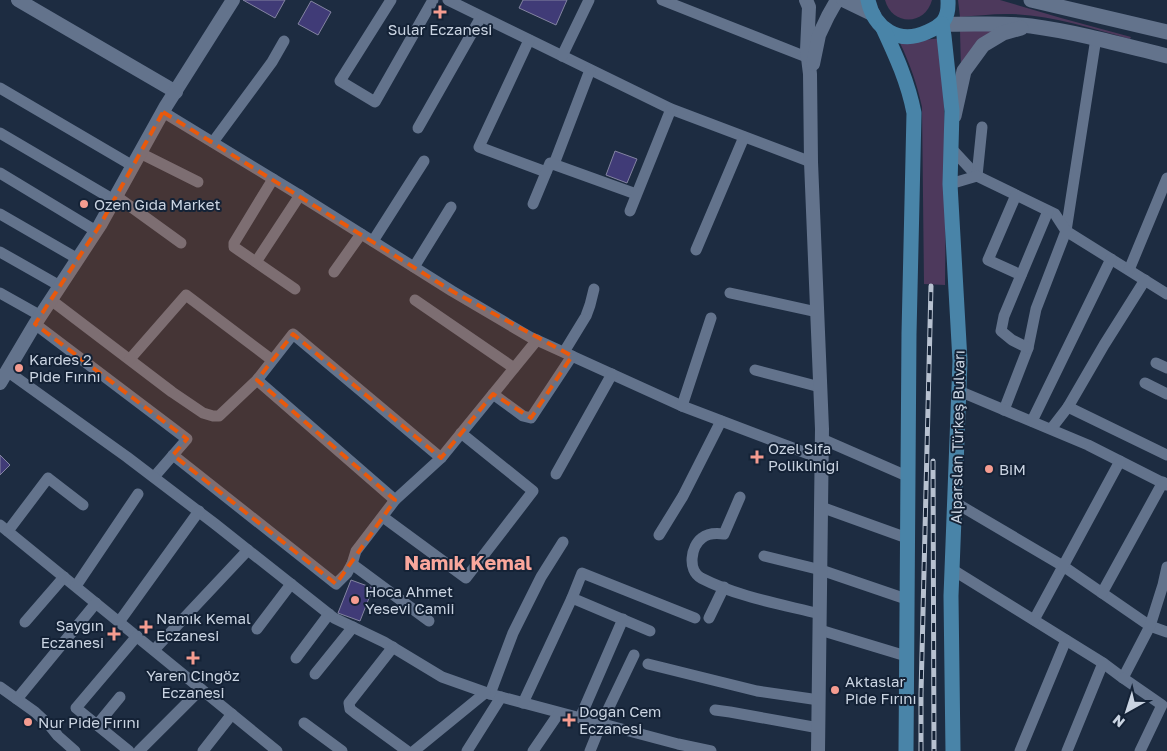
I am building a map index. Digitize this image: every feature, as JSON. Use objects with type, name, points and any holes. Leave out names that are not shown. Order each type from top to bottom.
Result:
[{"type":"main road","points":[[844,0],[871,7],[874,18],[883,28],[902,72],[914,113],[909,324],[906,751]]},
{"type":"main road","points":[[883,28],[894,34],[908,37],[921,35],[938,28],[947,16],[948,0]]},
{"type":"main road","points":[[1031,0],[1167,32]]},
{"type":"main road","points":[[942,24],[1005,23],[1032,26],[1096,38],[1167,56]]},
{"type":"main road","name":"Alparslan Türkeş Bulvarı","points":[[942,24],[952,123],[950,184],[960,361],[951,596],[953,751]]},
{"type":"main road","points":[[952,123],[964,71],[983,46],[1003,33],[1032,26]]},
{"type":"street","points":[[18,0],[176,92]]},
{"type":"street","points":[[233,0],[163,112],[96,231],[38,320],[4,377],[154,478],[199,511],[334,618],[393,647],[442,677],[492,695],[711,751]]},
{"type":"street","points":[[391,0],[340,82],[375,102],[433,0]]},
{"type":"street","points":[[448,0],[670,109],[811,162]]},
{"type":"street","points":[[562,56],[589,0]]},
{"type":"street","points":[[662,0],[811,58]]},
{"type":"street","points":[[806,0],[809,8],[807,50],[811,58]]},
{"type":"street","points":[[818,751],[822,439],[811,162],[810,74],[811,58],[819,35],[837,0]]},
{"type":"street","points":[[418,128],[481,17]]},
{"type":"street","points":[[1004,410],[1028,348],[1036,310],[1066,231],[1096,38]]},
{"type":"street","points":[[529,40],[479,147],[636,194]]},
{"type":"street","points":[[213,142],[272,62],[284,41]]},
{"type":"street","points":[[533,204],[550,168],[590,70]]},
{"type":"street","points":[[0,88],[133,166]]},
{"type":"street","points":[[630,211],[670,109]]},
{"type":"street","points":[[163,112],[414,267],[537,340],[682,406],[822,459]]},
{"type":"street","points":[[977,176],[982,127]]},
{"type":"street","points":[[0,133],[115,198],[181,243]]},
{"type":"street","points":[[696,250],[744,137]]},
{"type":"street","points":[[950,146],[977,176],[1055,214],[1066,231],[1167,294]]},
{"type":"street","points":[[140,153],[198,182]]},
{"type":"street","points":[[373,241],[424,161]]},
{"type":"street","points":[[0,173],[96,231]]},
{"type":"street","points":[[950,184],[977,176]]},
{"type":"street","points":[[1129,270],[1167,178]]},
{"type":"street","points":[[273,179],[234,242],[234,247],[295,289]]},
{"type":"street","points":[[1016,195],[988,260],[1021,275]]},
{"type":"street","points":[[256,262],[300,196]]},
{"type":"street","points":[[414,267],[451,206]]},
{"type":"street","points":[[1028,348],[1012,340],[1001,331],[1004,316],[1048,211]]},
{"type":"street","points":[[0,214],[78,259]]},
{"type":"street","points":[[334,272],[361,234]]},
{"type":"street","points":[[0,252],[60,286]]},
{"type":"street","points":[[1032,421],[1111,259]]},
{"type":"street","points":[[1051,429],[1068,407],[1145,280]]},
{"type":"street","points":[[493,394],[523,416],[531,418],[568,354],[586,316],[594,289]]},
{"type":"street","points":[[730,292],[817,312]]},
{"type":"street","points":[[0,293],[38,320],[187,439],[154,478]]},
{"type":"street","points":[[130,359],[186,295],[272,360]]},
{"type":"street","points":[[52,300],[172,392],[203,413],[213,416],[219,416],[257,380],[293,334],[441,458]]},
{"type":"street","points":[[415,300],[514,368]]},
{"type":"street","points":[[682,406],[711,318]]},
{"type":"street","points":[[173,455],[336,584],[348,573],[356,551],[395,500],[441,458],[537,340]]},
{"type":"street","points":[[1156,363],[1167,368]]},
{"type":"street","points":[[755,370],[820,386]]},
{"type":"street","points":[[556,474],[612,374]]},
{"type":"street","points":[[257,380],[395,500]]},
{"type":"street","points":[[1145,383],[1167,394]]},
{"type":"street","points":[[959,391],[1088,444],[1165,483],[1102,593]]},
{"type":"street","points":[[1068,407],[1167,455]]},
{"type":"street","points":[[660,535],[683,496],[721,421]]},
{"type":"street","points":[[383,517],[466,578],[533,491],[461,433]]},
{"type":"street","points":[[822,439],[908,476]]},
{"type":"street","points":[[1034,620],[1120,461]]},
{"type":"street","points":[[82,505],[48,478],[4,528],[277,751]]},
{"type":"street","points":[[76,586],[138,494]]},
{"type":"street","points":[[740,497],[724,534],[716,533],[702,537],[698,543],[691,560],[698,576],[741,594],[820,614]]},
{"type":"street","points":[[956,503],[1062,566],[1150,626],[1167,632]]},
{"type":"street","points":[[821,507],[907,538]]},
{"type":"street","points":[[119,622],[199,511]]},
{"type":"street","points":[[467,751],[492,695],[513,633],[541,578],[563,542]]},
{"type":"street","points":[[154,650],[248,550]]},
{"type":"street","points":[[764,556],[820,570],[906,599]]},
{"type":"street","points":[[352,564],[429,621]]},
{"type":"street","points":[[1123,678],[1150,626],[1167,567]]},
{"type":"street","points":[[953,570],[1103,664],[1162,706],[1140,751]]},
{"type":"street","points":[[523,703],[582,573],[695,618]]},
{"type":"street","points":[[25,622],[64,577]]},
{"type":"street","points":[[257,629],[291,584]]},
{"type":"street","points":[[709,618],[724,587]]},
{"type":"street","points":[[572,598],[650,631]]},
{"type":"street","points":[[17,699],[96,603]]},
{"type":"street","points":[[296,658],[329,614]]},
{"type":"street","points":[[580,718],[622,619]]},
{"type":"street","points":[[316,674],[353,627]]},
{"type":"street","points":[[820,630],[906,656]]},
{"type":"street","points":[[129,751],[76,708],[137,636]]},
{"type":"street","points":[[1020,751],[1066,640]]},
{"type":"street","points":[[393,647],[349,703],[350,708],[414,751],[492,695]]},
{"type":"street","points":[[590,751],[600,724],[634,655]]},
{"type":"street","points":[[648,664],[757,691],[819,700]]},
{"type":"street","points":[[1067,751],[1103,664]]},
{"type":"street","points":[[0,687],[35,712],[50,726],[68,749]]},
{"type":"street","points":[[139,751],[201,689]]},
{"type":"street","points":[[97,725],[120,697]]},
{"type":"street","points":[[715,710],[819,728]]},
{"type":"street","points":[[533,751],[559,713]]},
{"type":"street","points":[[209,749],[232,714]]},
{"type":"street","points":[[304,723],[342,751]]},
{"type":"highlighted area","points":[[163,112],[452,291],[572,356],[531,418],[493,394],[441,458],[293,334],[257,380],[395,500],[336,584],[173,455],[187,439],[35,324],[100,225]]},
{"type":"shaded area","points":[[885,0],[932,0],[923,15],[908,20],[894,15]]},
{"type":"shaded area","points":[[958,0],[1000,0],[1131,37],[1130,39],[1069,22],[1037,16],[1006,14],[960,17]]},
{"type":"shaded area","points":[[1012,26],[961,70],[960,30]]},
{"type":"shaded area","points":[[941,38],[945,161],[945,285],[924,284],[922,107],[913,74],[900,43]]},
{"type":"building","points":[[243,0],[285,0],[275,18]]},
{"type":"building","points":[[523,0],[567,0],[556,25],[519,8]]},
{"type":"building","points":[[311,1],[331,12],[318,35],[298,24]]},
{"type":"building","points":[[615,151],[637,159],[627,183],[606,175]]},
{"type":"building","points":[[0,455],[10,465],[0,475]]},
{"type":"building","name":"Hoca Ahmet Yesevi Camii","points":[[351,580],[373,588],[360,621],[338,613]]},
{"type":"railway","points":[[921,751],[931,286]]},
{"type":"railway","points":[[933,461],[934,751]]},
{"type":"place","name":"Sular Eczanesi","points":[[440,12]]},
{"type":"place","name":"Ozen Gıda Market","points":[[84,204]]},
{"type":"place","name":"Kardes 2 Pide Fırını","points":[[19,368]]},
{"type":"place","name":"Ozel Sifa Poliklinigi","points":[[757,457]]},
{"type":"place","name":"BiM","points":[[989,469]]},
{"type":"place","name":"Hoca Ahmet Yesevi Camii","points":[[355,600]]},
{"type":"place","name":"Namık Kemal Eczanesi","points":[[146,627]]},
{"type":"place","name":"Saygın Eczanesi","points":[[114,634]]},
{"type":"place","name":"Yaren Cingöz Eczanesi","points":[[193,658]]},
{"type":"place","name":"Aktaslar Pide Fırını","points":[[835,690]]},
{"type":"place","name":"Dogan Cem Eczanesi","points":[[569,720]]},
{"type":"place","name":"Nur Pide Fırını","points":[[28,722]]},
{"type":"district","name":"Namık Kemal","points":[[468,562]]}]
